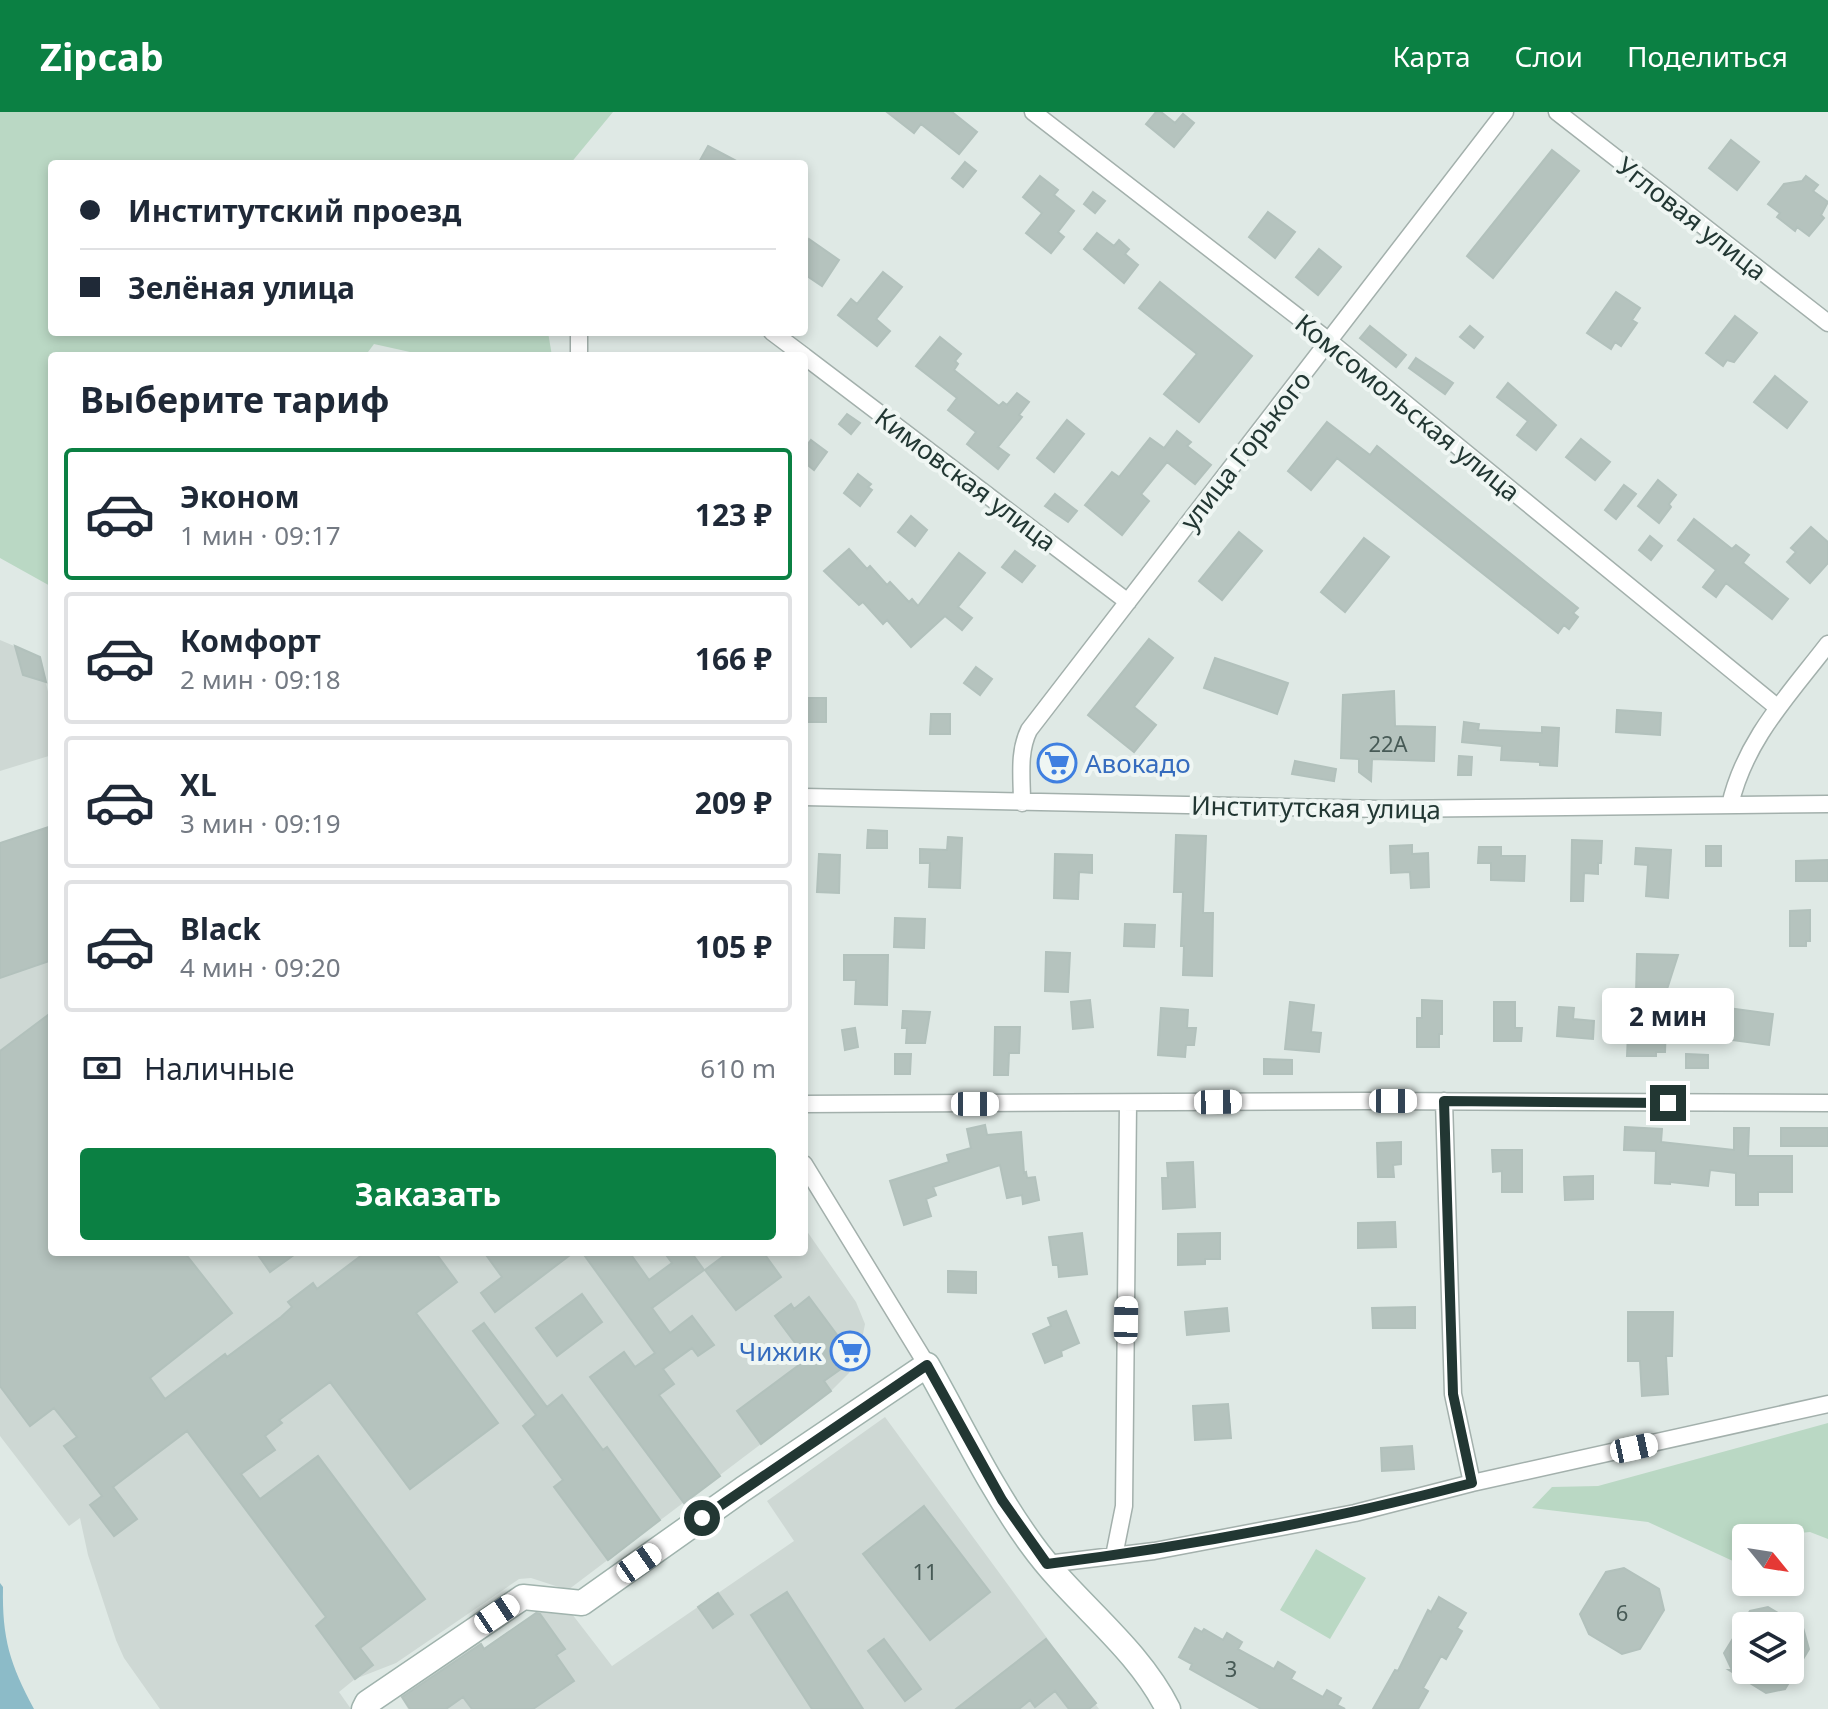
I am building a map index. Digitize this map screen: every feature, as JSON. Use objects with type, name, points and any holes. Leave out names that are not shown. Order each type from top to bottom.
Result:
[{"type":"street","name":"Комсомольская улица","points":[[1033,112],[1329,341],[1778,708]]},
{"type":"street","name":"улица Горького","points":[[1022,803],[1022,756],[1029,730],[1505,112]]},
{"type":"street","name":"Угловая улица","points":[[1557,112],[1828,323]]},
{"type":"street","name":"Кимовская улица","points":[[777,336],[799,352]]},
{"type":"street","name":"Кимовская улица","points":[[808,359],[1128,602]]},
{"type":"street","points":[[1730,805],[1745,756],[1828,644]]},
{"type":"street","name":"Институтская улица","points":[[808,797],[1376,809],[1828,804]]},
{"type":"street","points":[[1444,1101],[1453,1394],[1472,1483]]},
{"type":"street","points":[[1114,1556],[1124,1506],[1128,1103]]},
{"type":"street","points":[[808,1104],[1828,1103]]},
{"type":"street","points":[[808,1171],[927,1365],[1002,1500],[1047,1564],[1141,1668],[1168,1709]]},
{"type":"street","points":[[364,1709],[367,1703],[523,1597],[582,1603],[743,1489],[927,1365]]},
{"type":"street","points":[[1047,1564],[1114,1556],[1355,1513],[1472,1483],[1828,1404]]},
{"type":"shaded area","points":[[0,640],[40,657],[48,692],[48,756],[0,771]]},
{"type":"shaded area","points":[[48,827],[48,1256],[808,1256],[808,1233],[856,1302],[865,1324],[860,1349],[849,1373],[831,1391],[568,1590],[531,1578],[519,1579],[396,1663],[355,1679],[339,1692],[351,1709],[160,1709],[124,1658],[116,1640],[88,1555],[80,1518],[69,1526],[0,1436],[0,843]]},
{"type":"shaded area","points":[[885,1417],[1099,1709],[408,1709],[397,1690],[475,1636],[484,1648],[539,1611],[572,1614],[612,1666],[794,1541],[767,1501]]},
{"type":"green space","points":[[0,112],[613,112],[573,160],[48,160],[48,336],[549,336],[551,352],[410,352],[374,344],[368,352],[48,352],[48,585],[0,558]]},
{"type":"green space","points":[[1828,1423],[1828,1539],[1804,1533],[1804,1524],[1732,1524],[1732,1561],[1648,1522],[1532,1508],[1552,1487],[1598,1486]]},
{"type":"green space","points":[[1316,1549],[1366,1578],[1330,1639],[1280,1610]]},
{"type":"water","points":[[0,1583],[3,1587],[9,1651],[34,1709],[0,1709]]},
{"type":"building","points":[[887,112],[952,112],[977,132],[959,154],[921,124],[914,133]]},
{"type":"building","points":[[1156,112],[1161,112],[1175,123],[1183,114],[1194,123],[1174,147],[1146,124]]},
{"type":"building","points":[[1731,140],[1759,162],[1737,190],[1709,168]]},
{"type":"building","points":[[708,146],[734,160],[700,160]]},
{"type":"building","points":[[1552,150],[1579,171],[1493,278],[1467,256]]},
{"type":"building","points":[[965,162],[976,171],[963,187],[952,178]]},
{"type":"building","points":[[1040,176],[1058,190],[1054,195],[1074,211],[1058,232],[1064,237],[1051,253],[1026,233],[1042,213],[1023,197]]},
{"type":"building","points":[[1806,176],[1818,185],[1813,191],[1828,202],[1821,215],[1824,218],[1809,236],[1797,227],[1795,231],[1777,217],[1780,213],[1768,204],[1784,184],[1802,181]]},
{"type":"building","points":[[1093,192],[1105,201],[1095,213],[1084,204]]},
{"type":"building","points":[[1268,212],[1295,232],[1275,258],[1249,237]]},
{"type":"building","points":[[1097,233],[1114,246],[1119,240],[1129,249],[1125,254],[1138,265],[1124,283],[1084,249]]},
{"type":"building","points":[[808,240],[839,260],[822,286],[808,277]]},
{"type":"building","points":[[1319,249],[1341,267],[1318,295],[1296,277]]},
{"type":"building","points":[[883,272],[902,287],[876,319],[890,331],[877,346],[838,315],[851,299],[857,304]]},
{"type":"building","points":[[1160,282],[1252,356],[1199,422],[1164,394],[1197,354],[1139,308]]},
{"type":"building","points":[[1616,292],[1640,308],[1632,320],[1637,323],[1621,346],[1615,342],[1611,349],[1587,333]]},
{"type":"building","points":[[1735,316],[1757,333],[1734,362],[1727,360],[1723,366],[1706,353]]},
{"type":"building","points":[[1370,326],[1406,355],[1396,367],[1360,338]]},
{"type":"building","points":[[1470,326],[1483,337],[1474,348],[1460,337]]},
{"type":"building","points":[[940,337],[961,354],[955,361],[958,364],[954,370],[999,406],[1003,402],[1007,405],[1017,393],[1029,402],[1019,415],[1022,417],[998,447],[1009,455],[998,469],[967,444],[976,432],[948,410],[957,398],[916,366]]},
{"type":"building","points":[[1416,358],[1453,383],[1445,394],[1409,368]]},
{"type":"building","points":[[1775,376],[1807,402],[1787,428],[1754,402]]},
{"type":"building","points":[[1508,383],[1556,425],[1536,450],[1517,435],[1528,421],[1497,397]]},
{"type":"building","points":[[847,414],[860,423],[851,434],[839,424]]},
{"type":"building","points":[[1067,420],[1084,434],[1054,472],[1037,458]]},
{"type":"building","points":[[1327,422],[1370,455],[1377,446],[1578,608],[1573,613],[1578,617],[1569,629],[1564,625],[1558,633],[1337,458],[1311,490],[1288,471]]},
{"type":"building","points":[[1177,431],[1191,442],[1187,446],[1211,465],[1195,484],[1167,462],[1141,494],[1149,501],[1122,535],[1085,505],[1112,472],[1119,477],[1150,438],[1164,448]]},
{"type":"building","points":[[1581,439],[1610,462],[1595,480],[1566,457]]},
{"type":"building","points":[[811,440],[827,452],[814,470],[808,465],[808,444]]},
{"type":"building","points":[[858,474],[871,484],[868,487],[872,490],[860,506],[844,493]]},
{"type":"building","points":[[1658,480],[1676,495],[1659,523],[1638,506]]},
{"type":"building","points":[[1624,485],[1636,494],[1616,519],[1605,510]]},
{"type":"building","points":[[1055,494],[1077,511],[1068,522],[1045,506]]},
{"type":"building","points":[[911,516],[927,530],[915,546],[898,532]]},
{"type":"building","points":[[1694,519],[1732,549],[1736,545],[1749,555],[1743,563],[1788,599],[1772,619],[1726,583],[1716,597],[1703,587],[1716,570],[1678,540]]},
{"type":"building","points":[[1811,527],[1828,542],[1828,563],[1810,583],[1787,562],[1796,552],[1791,548]]},
{"type":"building","points":[[1239,532],[1262,551],[1222,600],[1199,581]]},
{"type":"building","points":[[1650,536],[1662,546],[1651,560],[1639,550]]},
{"type":"building","points":[[1364,538],[1389,557],[1345,612],[1321,592]]},
{"type":"building","points":[[849,549],[867,569],[870,566],[887,585],[890,582],[909,602],[912,599],[918,606],[959,553],[985,573],[958,607],[972,618],[962,630],[945,616],[911,647],[887,620],[883,624],[863,602],[859,605],[824,571]]},
{"type":"building","points":[[1015,551],[1035,566],[1022,582],[1002,567]]},
{"type":"building","points":[[1149,639],[1173,658],[1134,707],[1156,725],[1134,752],[1088,715]]},
{"type":"building","points":[[15,646],[40,657],[46,682],[23,675]]},
{"type":"building","points":[[1215,658],[1288,683],[1277,714],[1204,688]]},
{"type":"building","points":[[976,667],[992,679],[980,695],[964,683]]},
{"type":"building","points":[[1394,691],[1395,726],[1435,727],[1434,761],[1372,759],[1371,781],[1359,772],[1359,759],[1341,758],[1343,695]]},
{"type":"building","points":[[808,698],[826,698],[826,722],[808,722]]},
{"type":"building","points":[[1617,710],[1661,713],[1660,735],[1616,732]]},
{"type":"building","points":[[931,714],[950,714],[950,734],[930,734]]},
{"type":"building","points":[[1464,722],[1479,724],[1478,730],[1542,733],[1542,727],[1559,728],[1557,766],[1501,760],[1502,746],[1462,742]]},
{"type":"building","points":[[1060,747],[1072,772],[1054,781],[1042,755]]},
{"type":"building","points":[[1459,756],[1472,757],[1471,775],[1458,775]]},
{"type":"building","points":[[1295,761],[1336,769],[1334,781],[1292,774]]},
{"type":"building","points":[[48,827],[48,961],[0,978],[0,843]]},
{"type":"building","points":[[868,830],[887,831],[887,848],[867,848]]},
{"type":"building","points":[[1176,835],[1206,836],[1203,913],[1213,913],[1212,976],[1183,975],[1183,892],[1174,892]]},
{"type":"building","points":[[948,837],[962,838],[960,888],[929,887],[930,863],[920,863],[920,849],[947,850]]},
{"type":"building","points":[[1572,840],[1602,841],[1598,874],[1584,873],[1583,901],[1571,901]]},
{"type":"building","points":[[1412,845],[1412,854],[1428,853],[1429,887],[1411,888],[1410,872],[1391,873],[1390,846]]},
{"type":"building","points":[[1706,846],[1721,846],[1721,866],[1706,866]]},
{"type":"building","points":[[1479,847],[1501,847],[1501,856],[1525,856],[1524,881],[1491,880],[1491,863],[1478,863]]},
{"type":"building","points":[[1636,848],[1671,850],[1668,898],[1646,896],[1648,865],[1635,864]]},
{"type":"building","points":[[819,854],[840,855],[839,893],[817,892]]},
{"type":"building","points":[[1055,854],[1092,855],[1092,873],[1079,872],[1078,899],[1054,898]]},
{"type":"building","points":[[1828,860],[1828,881],[1796,881],[1796,861]]},
{"type":"building","points":[[1810,910],[1810,941],[1806,941],[1806,946],[1790,946],[1790,911]]},
{"type":"building","points":[[895,918],[925,919],[924,948],[894,947]]},
{"type":"building","points":[[1125,924],[1155,925],[1154,947],[1124,946]]},
{"type":"building","points":[[1046,952],[1070,953],[1068,992],[1045,991]]},
{"type":"building","points":[[1637,954],[1678,955],[1661,1008],[1695,1009],[1694,1025],[1666,1024],[1665,1052],[1656,1052],[1656,1056],[1627,1056],[1628,1034],[1635,1034]]},
{"type":"building","points":[[844,955],[888,955],[887,1005],[855,1004],[856,980],[844,980]]},
{"type":"building","points":[[1090,1000],[1093,1027],[1073,1029],[1071,1002]]},
{"type":"building","points":[[1422,1000],[1442,1001],[1439,1047],[1417,1047],[1417,1018],[1422,1018]]},
{"type":"building","points":[[1290,1002],[1314,1005],[1311,1032],[1321,1033],[1319,1052],[1285,1049]]},
{"type":"building","points":[[1494,1002],[1515,1002],[1515,1028],[1522,1028],[1521,1041],[1494,1041]]},
{"type":"building","points":[[1559,1007],[1574,1008],[1573,1019],[1594,1021],[1593,1039],[1557,1036]]},
{"type":"building","points":[[1161,1008],[1188,1010],[1187,1028],[1196,1028],[1194,1045],[1186,1045],[1185,1057],[1158,1055]]},
{"type":"building","points":[[1728,1008],[1773,1014],[1769,1045],[1724,1039]]},
{"type":"building","points":[[903,1011],[930,1012],[925,1043],[906,1043],[907,1028],[902,1028]]},
{"type":"building","points":[[48,1015],[48,1256],[187,1256],[232,1313],[150,1378],[165,1399],[281,1317],[292,1307],[288,1302],[313,1283],[317,1289],[361,1256],[438,1256],[457,1282],[416,1313],[498,1423],[410,1489],[330,1382],[279,1420],[282,1423],[265,1436],[275,1450],[241,1474],[260,1499],[318,1456],[425,1599],[360,1648],[373,1665],[355,1679],[316,1626],[326,1617],[187,1431],[113,1487],[137,1519],[114,1536],[90,1505],[102,1496],[64,1446],[77,1437],[54,1408],[30,1426],[0,1386],[0,1051]]},
{"type":"building","points":[[995,1027],[1020,1027],[1019,1053],[1009,1053],[1008,1075],[994,1075]]},
{"type":"building","points":[[855,1028],[858,1047],[845,1050],[842,1030]]},
{"type":"building","points":[[895,1054],[911,1054],[910,1074],[895,1074]]},
{"type":"building","points":[[1686,1054],[1708,1055],[1708,1068],[1686,1068]]},
{"type":"building","points":[[1264,1059],[1292,1060],[1292,1074],[1264,1074]]},
{"type":"building","points":[[985,1125],[987,1135],[1021,1132],[1024,1173],[1027,1178],[1035,1177],[1039,1200],[1023,1204],[1022,1195],[1007,1198],[1000,1165],[933,1187],[936,1195],[926,1199],[931,1216],[904,1225],[890,1181],[949,1162],[947,1155],[971,1148],[967,1129]]},
{"type":"building","points":[[1625,1127],[1662,1129],[1661,1142],[1734,1150],[1734,1128],[1749,1128],[1748,1156],[1792,1156],[1792,1192],[1758,1192],[1758,1205],[1736,1205],[1736,1173],[1710,1170],[1708,1186],[1655,1183],[1656,1151],[1624,1150]]},
{"type":"building","points":[[1781,1128],[1828,1128],[1828,1146],[1781,1146]]},
{"type":"building","points":[[1401,1142],[1401,1164],[1393,1165],[1394,1177],[1378,1177],[1377,1143]]},
{"type":"building","points":[[1492,1150],[1522,1150],[1522,1192],[1502,1192],[1502,1171],[1493,1172]]},
{"type":"building","points":[[1193,1162],[1195,1207],[1163,1209],[1162,1178],[1168,1178],[1167,1163]]},
{"type":"building","points":[[1593,1176],[1593,1199],[1565,1200],[1564,1177]]},
{"type":"building","points":[[1395,1222],[1396,1247],[1358,1248],[1358,1223]]},
{"type":"building","points":[[1082,1233],[1087,1274],[1059,1277],[1058,1265],[1053,1265],[1049,1237]]},
{"type":"building","points":[[1220,1233],[1220,1259],[1205,1259],[1205,1264],[1178,1265],[1178,1234]]},
{"type":"building","points":[[259,1256],[292,1256],[270,1272]]},
{"type":"building","points":[[487,1256],[569,1256],[495,1312],[481,1293],[502,1277]]},
{"type":"building","points":[[585,1256],[632,1256],[649,1280],[672,1263],[667,1256],[694,1256],[704,1270],[652,1308],[670,1333],[692,1316],[714,1345],[698,1356],[692,1348],[663,1369],[674,1384],[659,1395],[720,1476],[684,1503],[590,1377],[624,1352],[635,1367],[655,1353]]},
{"type":"building","points":[[724,1256],[766,1256],[781,1277],[736,1310],[705,1270]]},
{"type":"building","points":[[948,1271],[976,1272],[976,1293],[948,1292]]},
{"type":"building","points":[[582,1294],[602,1322],[557,1356],[536,1328]]},
{"type":"building","points":[[809,1297],[855,1359],[824,1381],[831,1391],[761,1444],[737,1411],[807,1359],[775,1316],[791,1304],[794,1309]]},
{"type":"building","points":[[1415,1307],[1415,1328],[1373,1328],[1372,1308]]},
{"type":"building","points":[[1227,1308],[1229,1331],[1187,1335],[1185,1312]]},
{"type":"building","points":[[1066,1311],[1079,1343],[1061,1351],[1062,1356],[1045,1363],[1033,1334],[1051,1326],[1048,1318]]},
{"type":"building","points":[[1628,1312],[1673,1312],[1672,1356],[1666,1356],[1668,1394],[1642,1396],[1640,1361],[1628,1361]]},
{"type":"building","points":[[484,1323],[547,1407],[562,1395],[603,1450],[607,1447],[660,1520],[608,1560],[554,1487],[563,1480],[523,1426],[536,1415],[473,1331]]},
{"type":"building","points":[[1228,1404],[1231,1438],[1195,1440],[1193,1406]]},
{"type":"building","points":[[1412,1446],[1414,1469],[1382,1471],[1381,1448]]},
{"type":"building","points":[[924,1506],[990,1592],[930,1640],[863,1554]]},
{"type":"building","points":[[1624,1568],[1659,1589],[1664,1610],[1640,1649],[1622,1654],[1589,1634],[1580,1614],[1606,1572]]},
{"type":"building","points":[[787,1592],[863,1709],[812,1709],[751,1615]]},
{"type":"building","points":[[718,1593],[733,1614],[713,1628],[698,1607]]},
{"type":"building","points":[[1439,1597],[1466,1613],[1457,1628],[1462,1631],[1446,1659],[1441,1656],[1423,1688],[1428,1691],[1418,1709],[1373,1709],[1395,1670],[1398,1671],[1428,1610],[1431,1612]]},
{"type":"building","points":[[1768,1607],[1776,1612],[1749,1612]]},
{"type":"building","points":[[536,1613],[540,1614],[565,1649],[556,1655],[574,1681],[533,1709],[472,1709],[463,1697],[446,1709],[410,1709],[402,1697],[481,1644],[484,1649]]},
{"type":"building","points":[[1195,1628],[1202,1632],[1204,1629],[1223,1640],[1227,1633],[1242,1642],[1238,1649],[1274,1669],[1278,1662],[1295,1672],[1291,1679],[1323,1697],[1327,1690],[1341,1698],[1337,1705],[1345,1709],[1261,1709],[1190,1669],[1192,1664],[1179,1657]]},
{"type":"building","points":[[1804,1632],[1809,1649],[1804,1657]]},
{"type":"building","points":[[884,1639],[921,1689],[905,1701],[868,1651]]},
{"type":"building","points":[[1046,1639],[1096,1703],[1089,1709],[1069,1709],[1055,1691],[1035,1707],[1030,1700],[1019,1709],[956,1709]]},
{"type":"building","points":[[1732,1640],[1732,1670],[1724,1653]]},
{"type":"building","points":[[1752,1684],[1788,1684],[1785,1689],[1766,1693]]},
{"type":"place","name":"Авокадо","points":[[1057,763]]},
{"type":"place","name":"Чижик","points":[[850,1351]]},
{"type":"route","points":[[702,1518],[927,1365],[1002,1500],[1047,1564],[1154,1551],[1355,1513],[1472,1483],[1453,1394],[1444,1101],[1668,1103]]}]
